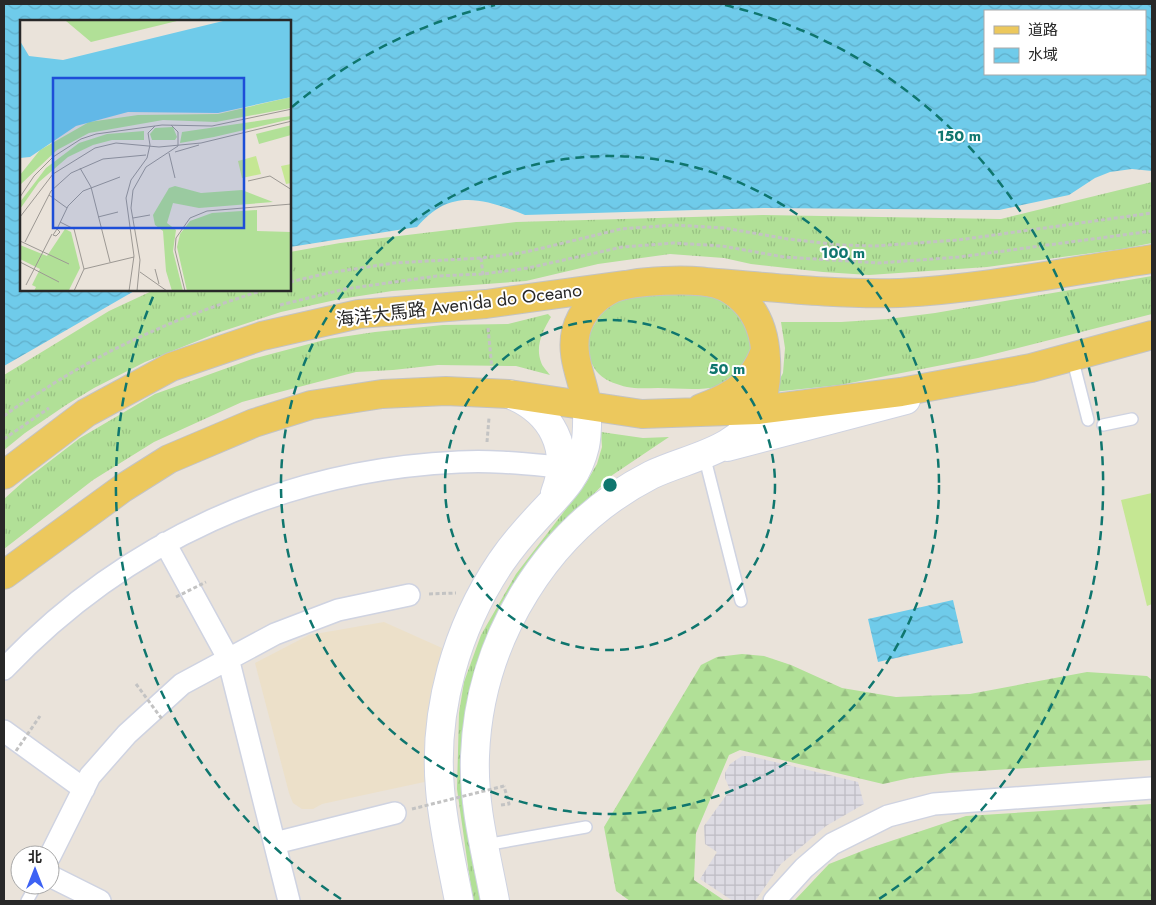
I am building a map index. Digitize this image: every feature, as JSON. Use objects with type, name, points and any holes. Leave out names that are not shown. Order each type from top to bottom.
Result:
[{"type":"main road","points":[[587,405],[585,392],[575,362],[574,351],[577,329],[581,318],[594,301],[603,294],[624,285],[664,281],[706,282],[846,293],[900,292],[966,287],[1152,259]]},
{"type":"main road","points":[[706,282],[726,288],[744,300],[756,317],[766,350],[767,378],[765,391],[758,410]]},
{"type":"main road","name":"海洋大馬路 Avenida do Oceano","points":[[4,475],[86,413],[171,366],[262,336],[359,314],[486,304],[624,285]]},
{"type":"main road","points":[[4,575],[123,488],[169,459],[254,423],[311,405],[382,394],[446,391],[509,394],[642,414],[686,414],[758,410],[901,392],[1031,368],[1152,335]]},
{"type":"main road","points":[[686,414],[733,394],[753,374],[766,350]]},
{"type":"street","points":[[710,452],[1031,368]]},
{"type":"street","points":[[509,394],[531,405],[548,422],[559,444],[561,467],[555,492],[542,513]]},
{"type":"street","points":[[459,901],[443,818],[439,758],[441,727],[452,670],[461,641],[484,592],[501,562],[519,538],[564,489],[578,465],[584,448],[587,430],[587,405]]},
{"type":"street","points":[[496,901],[478,811],[475,757],[481,703],[490,669],[505,628],[517,604],[548,560],[565,540],[598,510],[627,489],[650,476],[728,444],[748,426],[758,410]]},
{"type":"street","points":[[4,669],[27,645],[67,609],[110,577],[165,543],[203,523],[252,502],[303,486],[355,474],[408,465],[461,462],[515,462],[561,467]]},
{"type":"street","points":[[165,543],[228,658],[289,901]]},
{"type":"street","points":[[56,845],[90,776],[126,734],[182,684],[275,634],[338,610],[409,596]]},
{"type":"street","points":[[4,731],[84,789]]},
{"type":"street","points":[[774,901],[804,868],[832,844],[888,816],[934,804],[1152,788]]},
{"type":"street","points":[[275,843],[403,811]]},
{"type":"street","points":[[60,881],[100,901]]},
{"type":"lane","points":[[1072,356],[1088,420]]},
{"type":"lane","points":[[1103,425],[1132,419]]},
{"type":"lane","points":[[710,452],[741,601]]},
{"type":"lane","points":[[485,845],[586,827]]},
{"type":"path","points":[[291,282],[328,273],[394,263],[481,258],[526,252],[621,229],[674,225],[724,228],[788,239],[840,245],[875,246],[958,240],[1152,213]]},
{"type":"path","points":[[4,416],[76,369],[138,337],[214,305],[261,291]]},
{"type":"path","points":[[176,596],[206,582]]},
{"type":"path","points":[[409,596],[484,592]]},
{"type":"path","points":[[136,684],[162,719]]},
{"type":"path","points":[[16,752],[40,716]]},
{"type":"path","points":[[403,811],[504,786],[508,804]]},
{"type":"shaded area","points":[[384,622],[442,648],[428,729],[429,781],[322,804],[313,809],[302,809],[293,803],[289,793],[255,663],[309,635]]},
{"type":"shaded area","points":[[742,756],[750,756],[858,782],[864,804],[826,826],[781,864],[755,901],[733,901],[700,879],[717,852],[705,844],[704,826],[730,790],[725,773],[730,764]]},
{"type":"green space","points":[[1152,182],[1152,243],[1122,249],[987,267],[869,275],[823,272],[751,264],[724,258],[670,254],[598,264],[526,281],[392,291],[340,299],[281,312],[217,333],[145,362],[94,388],[66,405],[4,450],[4,375],[109,311],[152,291],[291,291],[291,252],[340,243],[516,222],[763,215],[1001,219]]},
{"type":"green space","points":[[1152,276],[1152,314],[978,358],[840,385],[773,392],[783,373],[785,348],[781,322],[841,322],[888,319],[935,313]]},
{"type":"green space","points":[[693,292],[730,296],[747,313],[753,358],[740,377],[721,386],[711,388],[638,388],[612,382],[596,370],[590,358],[588,339],[592,328],[604,311],[626,297],[639,294]]},
{"type":"green space","points":[[548,314],[551,317],[539,344],[539,356],[543,367],[550,375],[516,366],[438,365],[356,372],[242,402],[154,442],[93,480],[4,549],[4,499],[24,481],[80,438],[155,394],[252,359],[328,339],[443,325],[508,324]]},
{"type":"green space","points":[[601,432],[643,438],[669,437],[611,476],[569,520],[512,599],[467,804],[484,901],[473,901],[457,789],[459,713],[464,682],[481,635],[516,574],[586,483],[597,464],[602,447]]},
{"type":"green space","points":[[1152,493],[1152,604],[1147,606],[1121,500]]},
{"type":"green space","points":[[742,654],[764,656],[791,665],[842,688],[896,697],[970,694],[1087,672],[1147,676],[1152,680],[1152,760],[949,773],[883,784],[740,750],[729,755],[696,833],[694,880],[725,901],[630,901],[616,891],[604,827],[701,665],[717,657]]},
{"type":"green space","points":[[1152,804],[1152,901],[794,901],[829,864],[867,849],[966,816]]},
{"type":"water","points":[[4,4],[1152,4],[1152,171],[1132,169],[1110,172],[1095,178],[1069,195],[999,210],[764,208],[525,215],[495,204],[467,200],[442,206],[417,227],[291,247],[291,20],[20,20],[20,291],[134,291],[4,366]]},
{"type":"water","points":[[953,600],[963,643],[878,662],[868,619]]}]
